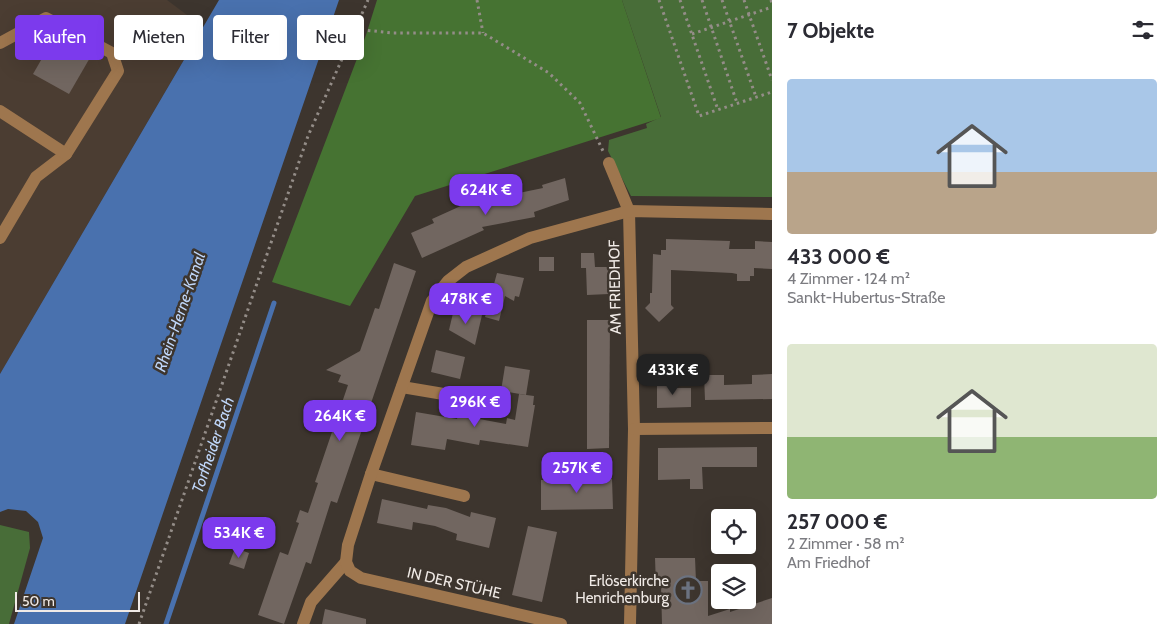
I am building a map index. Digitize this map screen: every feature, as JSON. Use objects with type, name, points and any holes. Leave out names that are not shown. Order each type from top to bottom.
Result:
[{"type":"street","points":[[0,43],[46,18],[112,53],[118,72],[66,154],[36,177],[0,238]]},
{"type":"street","points":[[0,111],[66,154]]},
{"type":"street","name":"AM FRIEDHOF","points":[[609,163],[629,211],[634,429],[630,624]]},
{"type":"street","points":[[303,624],[311,602],[346,562],[348,545],[370,474],[432,301],[448,281],[466,268],[530,238],[629,211],[772,214]]},
{"type":"street","points":[[402,387],[491,402]]},
{"type":"street","points":[[634,429],[772,428]]},
{"type":"street","points":[[370,474],[464,496]]},
{"type":"street","name":"IN DER STÜHE","points":[[346,562],[350,572],[361,578],[561,624]]},
{"type":"path","points":[[361,15],[368,0]]},
{"type":"path","points":[[477,0],[483,33]]},
{"type":"path","points":[[659,0],[699,116],[772,92]]},
{"type":"path","points":[[680,0],[718,110]]},
{"type":"path","points":[[702,0],[737,103]]},
{"type":"path","points":[[722,0],[756,97]]},
{"type":"path","points":[[744,0],[772,80]]},
{"type":"path","points":[[692,34],[749,15],[772,5],[771,0]]},
{"type":"path","points":[[364,30],[392,33],[483,33],[549,73],[580,103],[609,163]]},
{"type":"path","points":[[139,624],[274,230],[308,136],[341,60]]},
{"type":"shaded area","points":[[0,0],[167,0],[187,15],[114,15],[114,60],[184,60],[0,374]]},
{"type":"green space","points":[[377,0],[622,0],[661,118],[415,196],[350,306],[272,282],[356,60],[364,60],[364,40]]},
{"type":"green space","points":[[622,0],[772,0],[772,197],[631,196],[608,151],[609,140],[647,128],[646,124],[661,117]]},
{"type":"green space","points":[[0,525],[29,532],[30,548],[9,624],[0,624]]},
{"type":"water","name":"Rhein-Herne-Kanal","points":[[219,0],[339,0],[334,15],[297,15],[297,60],[318,60],[125,624],[14,624],[43,538],[38,522],[26,511],[8,509],[0,512],[0,374],[184,60],[203,60],[203,27]]},
{"type":"building","points":[[41,60],[89,60],[69,94],[33,74]]},
{"type":"building","points":[[565,178],[569,200],[534,212],[535,217],[482,227],[484,230],[422,258],[411,233],[434,223],[432,219],[474,200],[472,192],[499,197],[543,188],[542,185]]},
{"type":"building","points":[[666,239],[730,241],[729,249],[755,249],[755,241],[772,242],[772,269],[754,268],[754,276],[750,276],[750,281],[737,281],[737,274],[732,273],[671,270],[671,305],[674,308],[659,322],[645,308],[650,303],[650,293],[652,293],[653,254],[661,255],[661,250],[666,250]]},
{"type":"building","points":[[581,253],[594,253],[595,267],[609,267],[609,294],[587,295],[586,268],[581,268]]},
{"type":"building","points":[[539,257],[554,257],[554,271],[539,271]]},
{"type":"building","points":[[394,263],[416,271],[337,503],[331,501],[311,564],[306,562],[284,624],[258,615],[280,552],[288,555],[299,523],[296,522],[300,510],[308,513],[318,483],[315,482],[348,385],[338,382],[341,375],[326,370],[360,351],[375,308],[379,309]]},
{"type":"building","points":[[497,273],[524,278],[519,297],[515,296],[514,301],[505,296],[499,321],[485,317]]},
{"type":"building","points":[[454,309],[482,315],[475,345],[449,330]]},
{"type":"building","points":[[587,320],[610,320],[609,448],[587,449]]},
{"type":"building","points":[[436,350],[465,357],[460,379],[431,372]]},
{"type":"building","points":[[505,366],[530,370],[526,395],[501,391]]},
{"type":"building","points":[[772,374],[772,399],[705,400],[704,375],[724,375],[724,385],[752,384],[752,375]]},
{"type":"building","points":[[677,383],[677,388],[691,388],[691,407],[657,408],[657,384]]},
{"type":"building","points":[[519,394],[534,396],[533,405],[535,405],[528,447],[480,440],[479,445],[447,439],[445,450],[411,445],[416,412],[457,419],[458,415],[506,424],[507,418],[515,420]]},
{"type":"building","points":[[757,447],[757,467],[702,467],[703,489],[690,489],[690,479],[658,480],[658,448]]},
{"type":"building","points":[[612,479],[613,509],[541,510],[541,480]]},
{"type":"building","points":[[382,499],[427,509],[428,505],[446,508],[470,517],[471,512],[496,518],[489,548],[456,540],[457,534],[435,526],[413,522],[412,530],[377,523]]},
{"type":"building","points":[[528,526],[557,532],[542,602],[512,595]]},
{"type":"building","points":[[235,548],[249,553],[244,569],[229,564]]},
{"type":"building","points":[[655,558],[695,558],[696,581],[708,581],[708,616],[730,609],[730,612],[739,609],[756,609],[756,603],[772,598],[772,624],[662,624],[661,586],[656,586]]},
{"type":"building","points":[[325,609],[366,619],[366,624],[322,624]]},
{"type":"waterway","name":"Torfheider Bach","points":[[166,624],[274,303]]},
{"type":"place","name":"Erlöserkirche Henrichenburg","points":[[688,590]]}]
